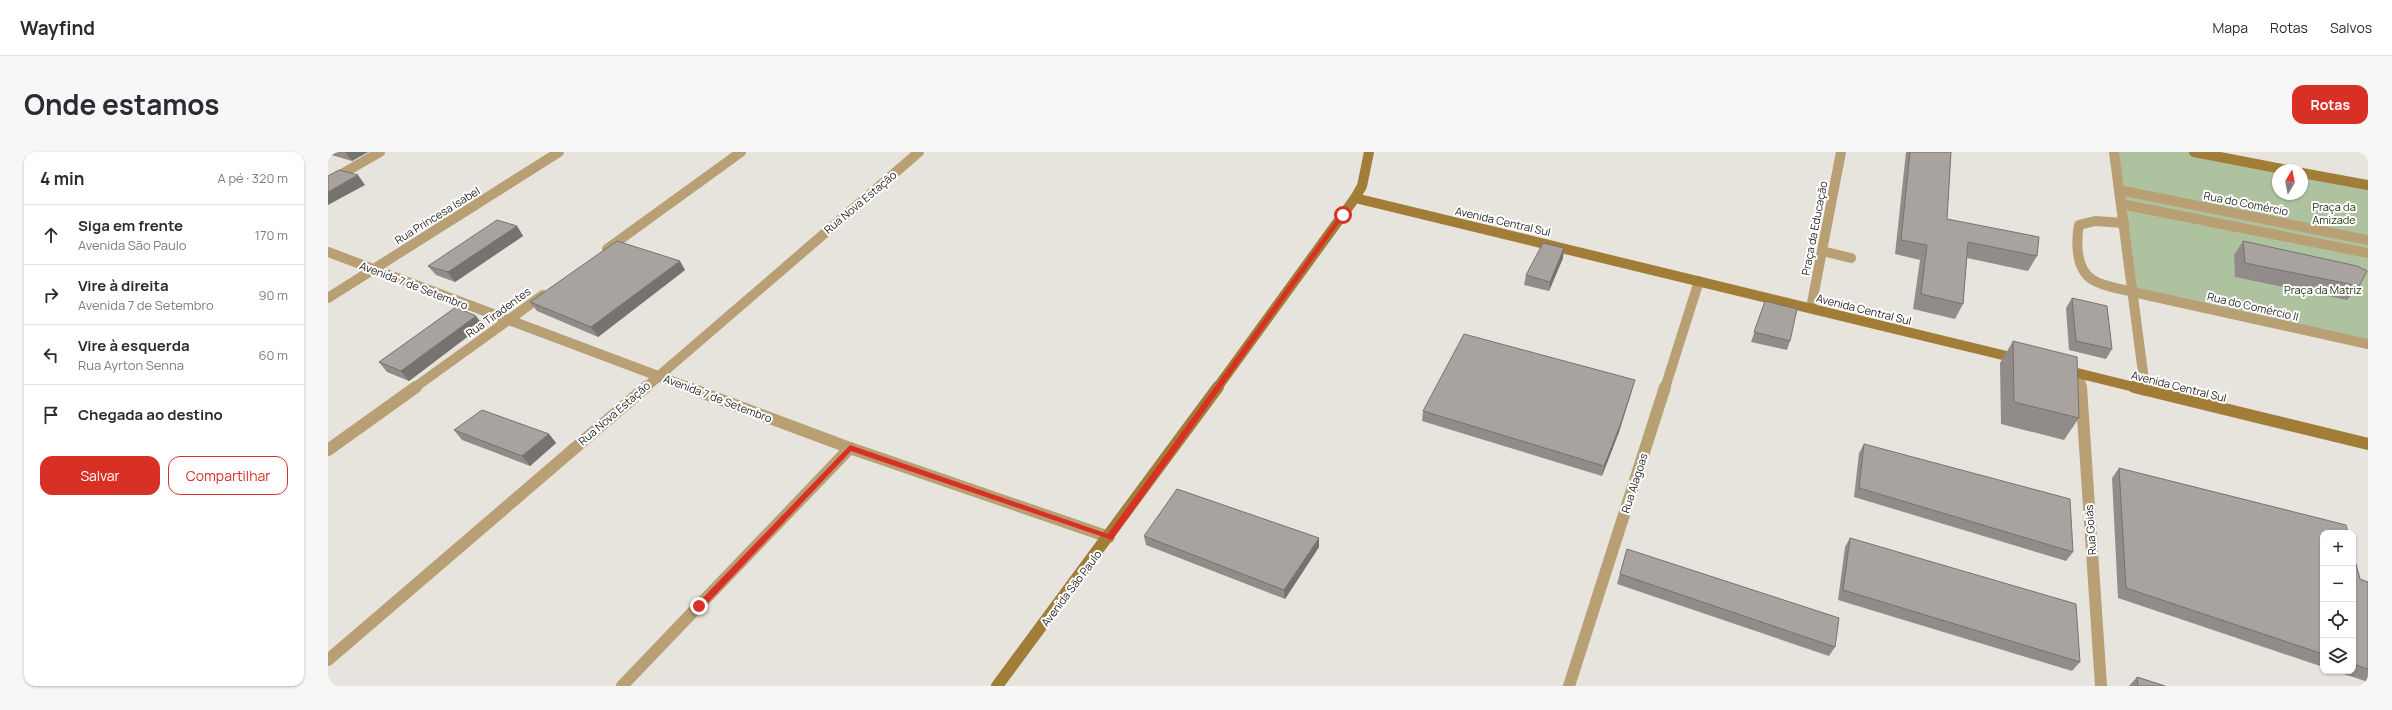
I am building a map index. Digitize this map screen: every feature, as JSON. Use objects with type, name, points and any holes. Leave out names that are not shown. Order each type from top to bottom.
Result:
[{"type":"main road","name":"Avenida São Paulo","points":[[997,686],[1109,538],[1355,198],[1362,186],[1369,152]]},
{"type":"main road","points":[[2194,152],[2272,167]]},
{"type":"main road","points":[[2308,174],[2368,185]]},
{"type":"main road","name":"Avenida Central Sul","points":[[1355,198],[2026,360]]},
{"type":"main road","name":"Avenida Central Sul","points":[[2057,368],[2368,444]]},
{"type":"street","points":[[328,182],[380,152]]},
{"type":"street","name":"Rua Princesa Isabel","points":[[328,298],[559,152]]},
{"type":"street","points":[[598,255],[741,152]]},
{"type":"street","name":"Rua Nova Estação","points":[[328,660],[657,375],[919,152]]},
{"type":"street","name":"Praça da Educação","points":[[1811,308],[1841,152]]},
{"type":"street","points":[[2114,152],[2145,390]]},
{"type":"street","name":"Rua do Comércio","points":[[2119,190],[2368,240]]},
{"type":"street","points":[[2121,204],[2368,253]]},
{"type":"street","name":"Rua do Comércio II","points":[[2124,223],[2093,221],[2079,225],[2077,231],[2082,269],[2093,281],[2132,292],[2368,344]]},
{"type":"street","points":[[1822,251],[1851,258]]},
{"type":"street","name":"Avenida 7 de Setembro","points":[[328,252],[850,448],[1109,538]]},
{"type":"street","name":"Rua Alagoas","points":[[1569,686],[1698,280]]},
{"type":"street","name":"Rua Tiradentes","points":[[328,450],[553,288]]},
{"type":"street","name":"Rua Goiás","points":[[2080,374],[2101,686]]},
{"type":"street","points":[[622,686],[850,448]]},
{"type":"green space","points":[[2113,152],[2193,152],[2272,169],[2272,200],[2308,200],[2308,174],[2368,185],[2368,344],[2133,292]]},
{"type":"building","points":[[1910,152],[1951,152],[1947,219],[2039,237],[2037,256],[1968,242],[1963,304],[1921,294],[1927,245],[1901,240]]},
{"type":"building","points":[[339,170],[358,175],[328,192],[328,176]]},
{"type":"building","points":[[497,220],[517,226],[448,272],[428,266]]},
{"type":"building","points":[[617,241],[680,261],[591,327],[530,302]]},
{"type":"building","points":[[2243,241],[2357,266],[2367,271],[2359,286],[2245,263]]},
{"type":"building","points":[[1543,243],[1564,248],[1550,282],[1526,275]]},
{"type":"building","points":[[2072,298],[2107,306],[2112,349],[2076,341]]},
{"type":"building","points":[[1765,301],[1797,309],[1790,341],[1754,332]]},
{"type":"building","points":[[456,307],[476,316],[401,371],[379,362]]},
{"type":"building","points":[[1464,334],[1635,380],[1621,423],[1604,466],[1423,411]]},
{"type":"building","points":[[2013,341],[2077,357],[2079,418],[2014,402]]},
{"type":"building","points":[[482,410],[549,434],[522,456],[454,430]]},
{"type":"building","points":[[1864,444],[2070,499],[2073,552],[1859,488]]},
{"type":"building","points":[[2119,468],[2346,525],[2347,530],[2320,530],[2320,653],[2126,588]]},
{"type":"building","points":[[1177,489],[1319,538],[1284,590],[1144,536]]},
{"type":"building","points":[[1850,538],[2076,604],[2080,662],[1843,590]]},
{"type":"building","points":[[1627,549],[1839,618],[1835,647],[1620,574]]},
{"type":"building","points":[[2356,564],[2360,579],[2368,582],[2368,669],[2356,665]]},
{"type":"building","points":[[2137,677],[2165,686],[2138,686]]},
{"type":"route","points":[[699,606],[850,448],[1109,538],[1343,215]]},
{"type":"park label","name":"Praça da Amizade","points":[[2334,212]]},
{"type":"park label","name":"Praça da Matriz","points":[[2323,289]]}]
